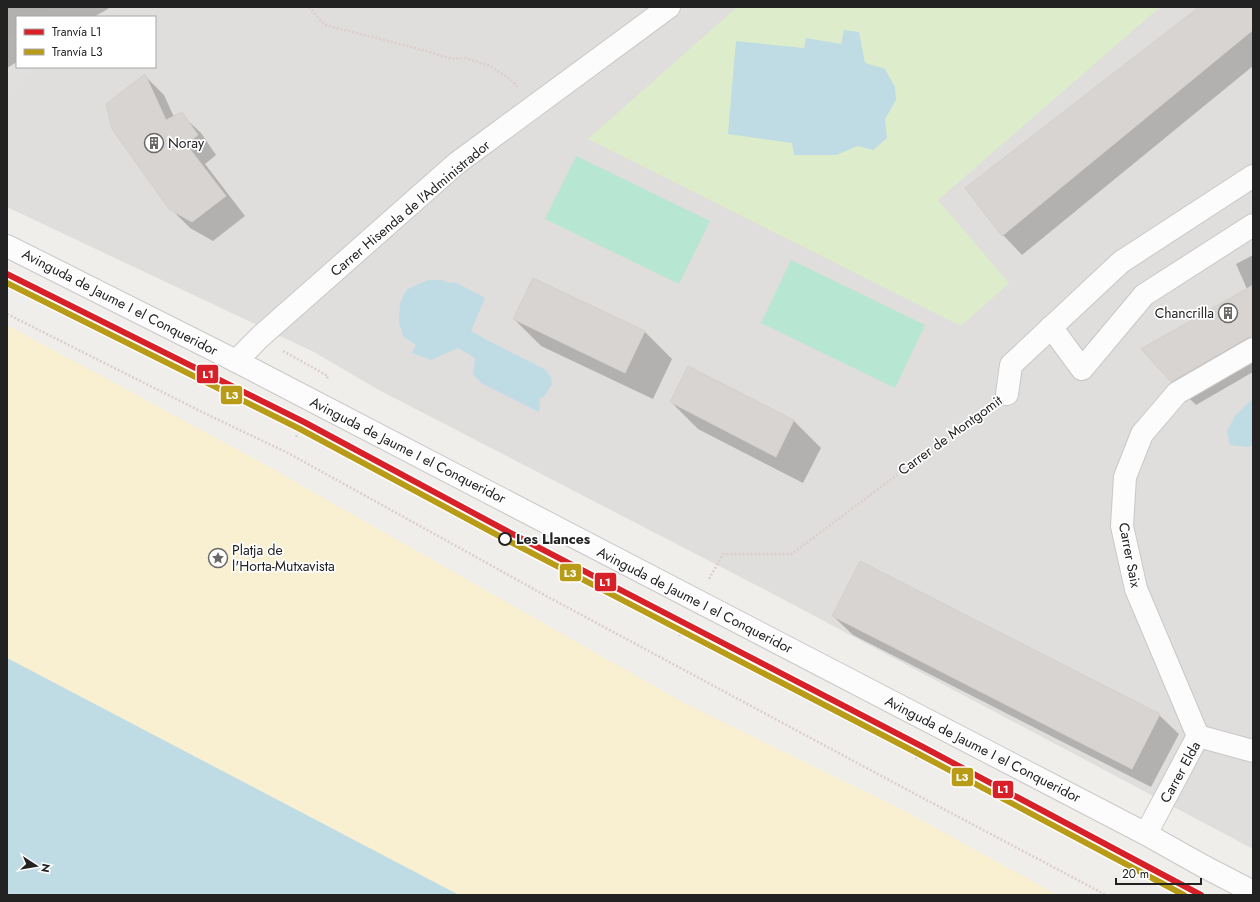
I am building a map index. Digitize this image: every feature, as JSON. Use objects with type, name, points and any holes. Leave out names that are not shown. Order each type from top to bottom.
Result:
[{"type":"street","name":"Carrer Hisenda de l'Administrador","points":[[236,361],[260,337],[457,163],[669,7]]},
{"type":"street","name":"Carrer de Montgomit","points":[[1007,394],[1011,365],[1121,262],[1253,176]]},
{"type":"street","points":[[1051,327],[1082,369],[1144,295],[1253,225]]},
{"type":"street","name":"Avinguda de Jaume I el Conqueridor","points":[[7,246],[236,361],[697,600],[1146,834],[1253,892]]},
{"type":"street","name":"Carrer Saix","points":[[1198,736],[1136,589],[1122,526],[1125,477],[1142,434],[1177,393],[1253,350]]},
{"type":"street","name":"Carrer Elda","points":[[1146,834],[1198,736],[1253,751]]},
{"type":"path","points":[[309,7],[325,26],[427,51],[451,59],[465,58],[490,66],[513,81],[532,108]]},
{"type":"path","points":[[7,314],[202,412],[288,453],[557,602],[1106,895]]},
{"type":"path","name":"Carrer de Montgomit","points":[[679,636],[723,554],[792,554],[1007,394]]},
{"type":"shaded area","points":[[7,7],[1253,7],[1253,849],[775,595],[377,389],[314,352],[7,207]]},
{"type":"shaded area","points":[[59,7],[110,7],[100,16],[44,16]]},
{"type":"shaded area","points":[[16,32],[16,68],[38,68],[9,93],[7,88],[7,37]]},
{"type":"green space","points":[[737,7],[1160,7],[938,200],[1009,283],[961,326],[588,139]]},
{"type":"green space","points":[[576,156],[710,221],[679,284],[545,219]]},
{"type":"green space","points":[[791,260],[925,325],[895,388],[761,323]]},
{"type":"sand","name":"Platja de l'Horta-Mutxavista","points":[[7,325],[255,459],[684,703],[907,812],[1057,895],[459,895],[7,658]]},
{"type":"water","points":[[844,30],[859,32],[865,63],[885,69],[895,87],[896,100],[885,119],[887,138],[873,150],[858,146],[836,155],[794,155],[792,143],[728,134],[736,41],[804,48],[806,38],[841,44]]},
{"type":"water","points":[[428,280],[442,280],[450,283],[455,282],[485,298],[471,331],[546,370],[551,378],[552,384],[544,397],[540,398],[539,412],[481,383],[473,374],[475,358],[458,348],[431,360],[412,353],[416,345],[403,336],[399,322],[400,304],[406,290]]},
{"type":"water","points":[[1253,398],[1253,444],[1249,447],[1230,445],[1227,431],[1235,416]]},
{"type":"water","points":[[7,658],[459,895],[7,895]]},
{"type":"building","points":[[1199,7],[1253,7],[1253,30],[1002,236],[965,188]]},
{"type":"building","name":"Noray","points":[[145,74],[166,120],[182,112],[198,135],[186,144],[226,196],[192,222],[169,209],[112,129],[106,104]]},
{"type":"building","points":[[533,278],[645,331],[625,373],[513,319]]},
{"type":"building","name":"Chancrilla","points":[[1253,285],[1253,337],[1247,338],[1171,382],[1141,349]]},
{"type":"building","points":[[688,366],[794,420],[776,457],[670,402]]},
{"type":"building","points":[[860,561],[1160,714],[1132,769],[832,616]]},
{"type":"tram line","name":"L1","points":[[7,274],[304,422],[505,530],[923,747],[1201,895]]},
{"type":"tram line","name":"L3","points":[[7,283],[300,429],[501,537],[919,754],[1184,895]]},
{"type":"place","name":"Noray","points":[[154,143]]},
{"type":"place","name":"Chancrilla","points":[[1228,313]]},
{"type":"place","name":"Les Llances","points":[[505,539]]},
{"type":"place","name":"Platja de l'Horta-Mutxavista","points":[[218,558]]}]
